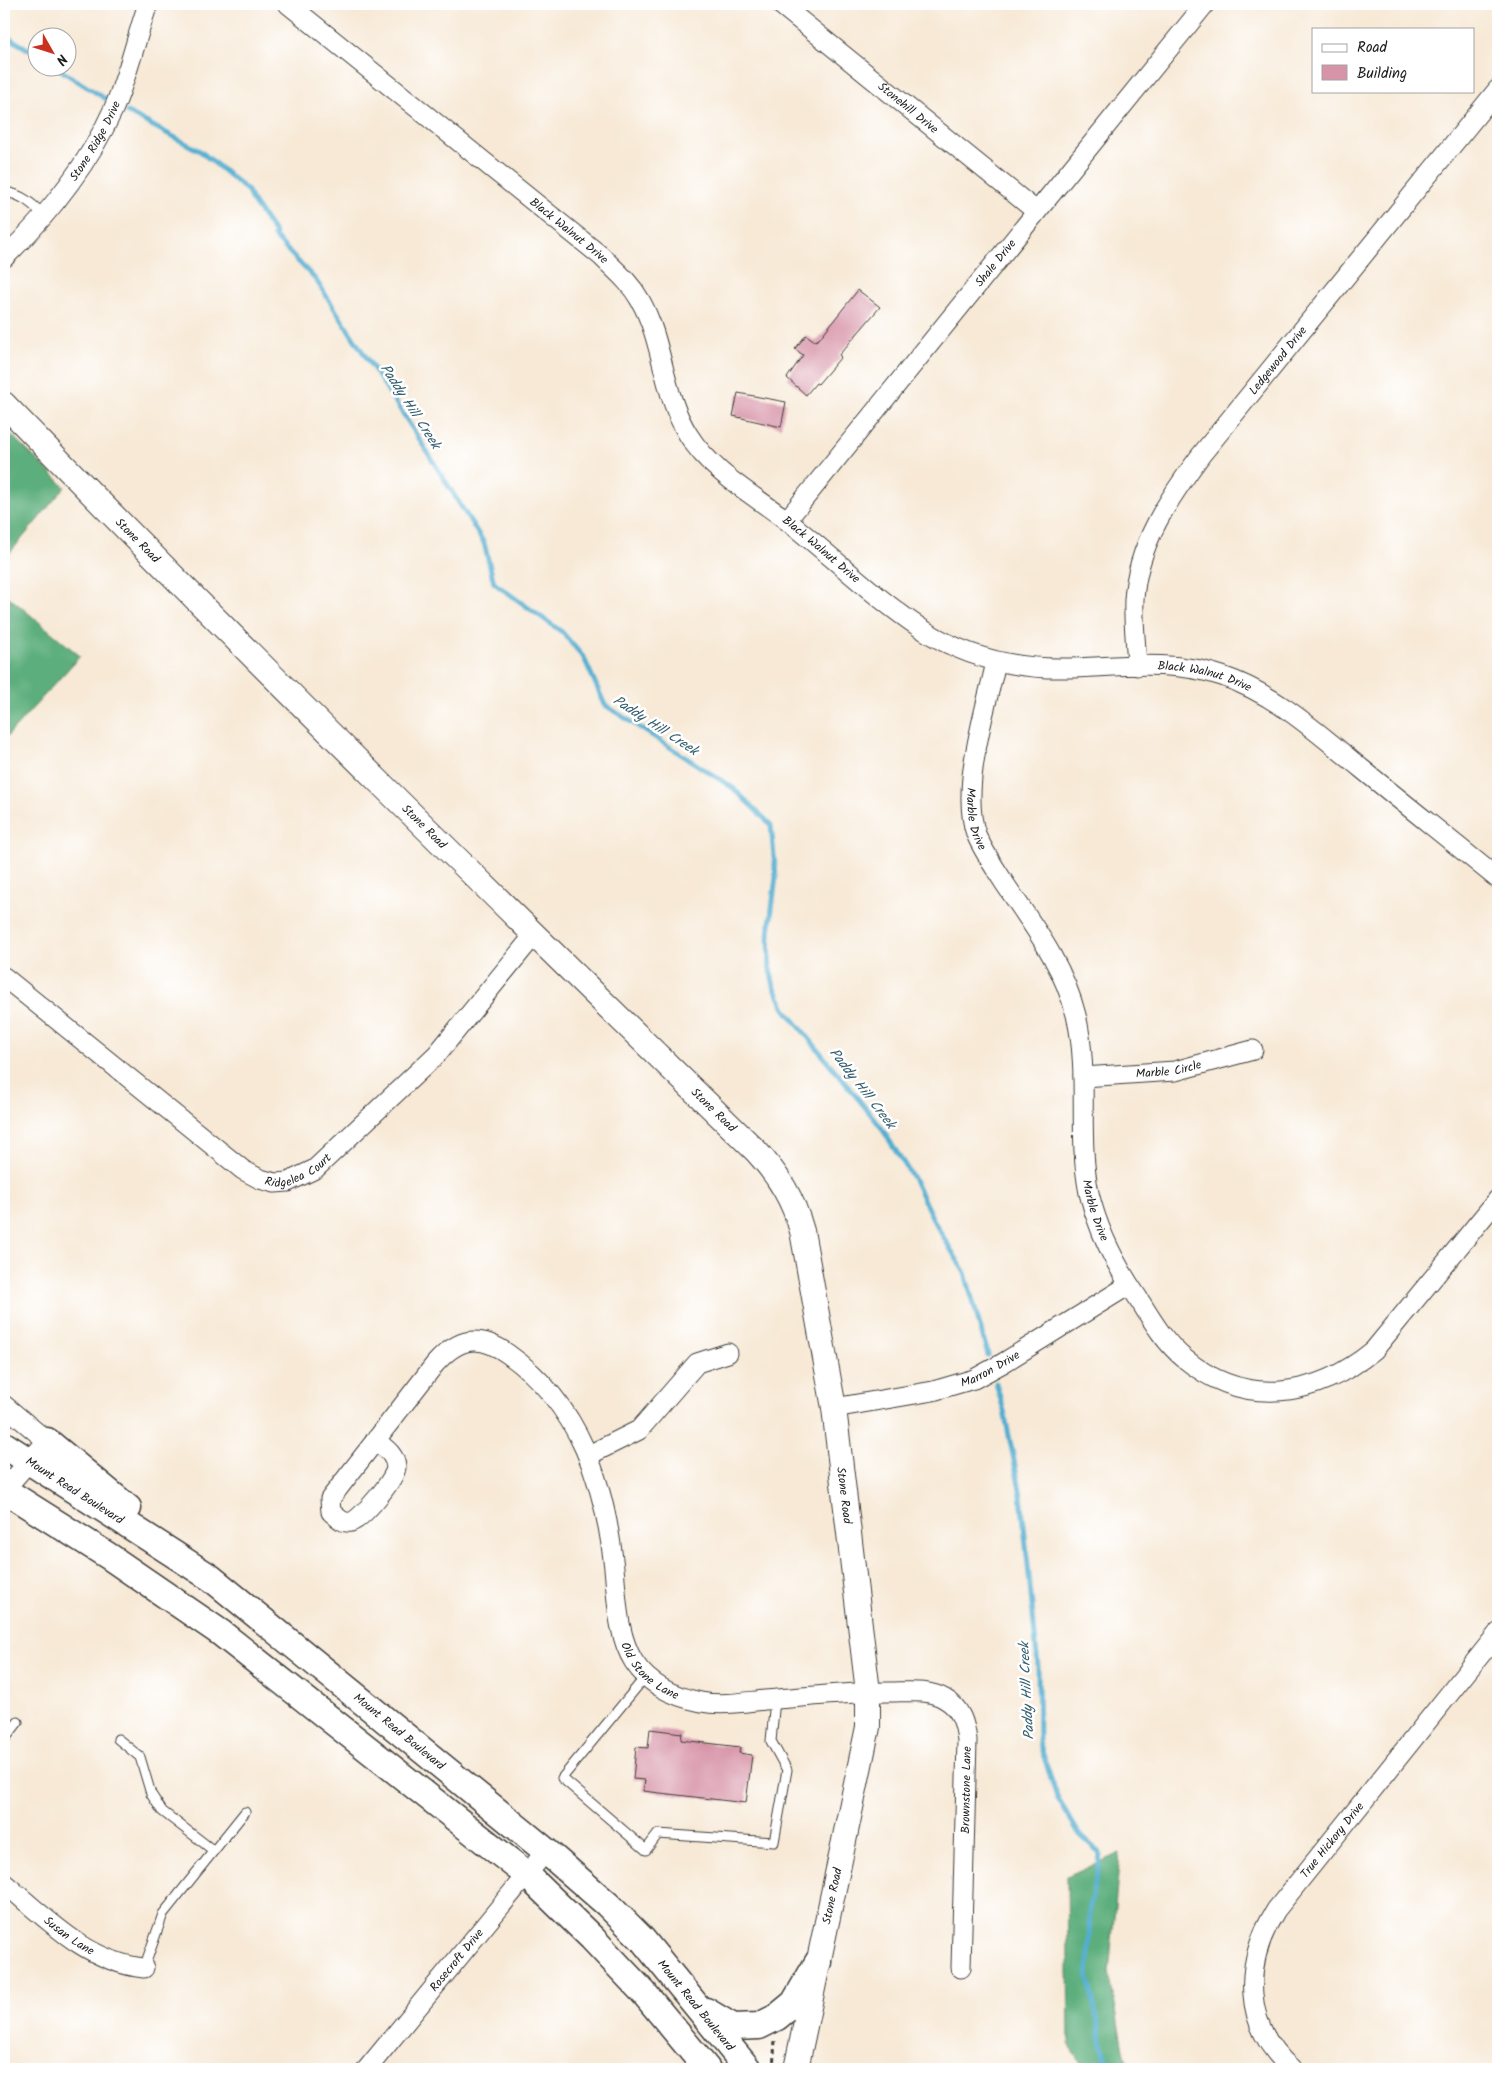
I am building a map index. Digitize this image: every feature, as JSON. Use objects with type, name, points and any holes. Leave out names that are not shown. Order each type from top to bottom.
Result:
[{"type":"main road","points":[[47,1441],[211,1578]]},
{"type":"main road","name":"Mount Read Boulevard","points":[[4,1446],[211,1578],[546,1851],[607,1904],[642,1939],[748,2069]]},
{"type":"main road","points":[[4,1490],[110,1557],[221,1633],[526,1874],[638,1986],[707,2069]]},
{"type":"main road","points":[[693,2002],[733,2027],[759,2026],[777,2018],[794,2003],[818,1962]]},
{"type":"street","name":"Stone Ridge Drive","points":[[4,258],[61,194],[88,155],[113,109],[148,4]]},
{"type":"street","name":"Black Walnut Drive","points":[[288,4],[601,256],[629,283],[641,301],[650,323],[669,396],[690,438],[726,476],[787,520],[923,630],[958,648],[996,662],[1063,668],[1179,666],[1222,676],[1275,702],[1297,717],[1498,879]]},
{"type":"street","name":"Stonehill Drive","points":[[780,4],[1036,211]]},
{"type":"street","name":"Shale Drive","points":[[787,520],[1205,4]]},
{"type":"street","name":"Ledgewood Drive","points":[[1137,666],[1134,600],[1137,571],[1148,541],[1165,507],[1201,456],[1498,89]]},
{"type":"street","name":"Stone Road","points":[[4,404],[156,560],[775,1171],[796,1210],[802,1231],[834,1408],[868,1692],[868,1727],[796,2069]]},
{"type":"street","name":"Marble Drive","points":[[996,662],[973,768],[972,814],[976,833],[994,866],[1051,953],[1065,979],[1076,1018],[1083,1077],[1082,1125],[1090,1195],[1101,1231],[1129,1285],[1168,1343],[1184,1359],[1206,1373],[1238,1387],[1259,1391],[1281,1391],[1317,1385],[1355,1366],[1374,1350],[1498,1199]]},
{"type":"street","name":"Ridgelea Court","points":[[4,977],[237,1166],[260,1179],[275,1183],[288,1182],[315,1169],[437,1054],[534,935]]},
{"type":"street","name":"Marble Circle","points":[[1083,1077],[1176,1071],[1252,1050]]},
{"type":"street","name":"Marron Drive","points":[[834,1408],[933,1391],[974,1379],[1129,1285]]},
{"type":"street","name":"Old Stone Lane","points":[[375,1440],[446,1352],[472,1340],[486,1342],[499,1347],[530,1372],[565,1414],[589,1454],[607,1514],[621,1626],[633,1660],[646,1676],[666,1691],[702,1702],[718,1704],[868,1692]]},
{"type":"street","points":[[589,1454],[639,1430],[698,1363],[728,1353]]},
{"type":"street","points":[[4,1406],[47,1441],[4,1490]]},
{"type":"street","name":"True Hickory Drive","points":[[1292,2069],[1282,2060],[1264,2036],[1253,2001],[1252,1984],[1257,1947],[1263,1930],[1276,1910],[1498,1633]]},
{"type":"street","name":"Brownstone Lane","points":[[868,1692],[918,1692],[937,1695],[951,1703],[962,1718],[967,1740],[961,1968]]},
{"type":"street","name":"Rosecroft Drive","points":[[367,2069],[546,1851]]},
{"type":"street","name":"Susan Lane","points":[[4,1883],[89,1951],[115,1963],[144,1968]]},
{"type":"lane","points":[[4,192],[14,193],[26,199],[43,214]]},
{"type":"lane","points":[[646,1676],[562,1778],[646,1850],[658,1834],[774,1842],[786,1770],[771,1741],[775,1700]]},
{"type":"lane","points":[[4,1740],[18,1722]]},
{"type":"lane","points":[[118,1739],[140,1757],[152,1794],[162,1811],[214,1851]]},
{"type":"lane","points":[[144,1968],[163,1914],[245,1812]]},
{"type":"path","points":[[773,2069],[776,2036]]},
{"type":"green space","points":[[4,428],[65,487],[4,560]]},
{"type":"green space","points":[[4,593],[80,656],[4,740]]},
{"type":"green space","points":[[1120,1853],[1109,1972],[1124,2055],[1132,2069],[1086,2069],[1069,2044],[1067,1877]]},
{"type":"building","points":[[858,290],[880,307],[839,355],[841,357],[806,395],[787,378],[803,355],[795,349],[806,335],[815,341],[819,339]]},
{"type":"building","points":[[738,393],[786,402],[781,427],[733,416]]},
{"type":"building","points":[[650,1729],[682,1733],[681,1740],[740,1747],[739,1753],[752,1755],[746,1803],[643,1791],[645,1780],[633,1779],[636,1747],[648,1748]]},
{"type":"waterway","name":"Paddy Hill Creek","points":[[4,35],[28,49]]},
{"type":"waterway","name":"Paddy Hill Creek","points":[[73,78],[109,101]]},
{"type":"waterway","name":"Paddy Hill Creek","points":[[127,112],[200,151],[248,191],[251,199],[275,233],[274,236],[316,280],[416,434],[484,543],[494,583],[562,632],[584,658],[605,705],[733,788],[771,825],[776,877],[769,932],[770,969],[774,986],[785,1009],[881,1127],[913,1178],[935,1223],[965,1273],[988,1355]]},
{"type":"waterway","name":"Paddy Hill Creek","points":[[996,1383],[1004,1411],[1021,1495],[1038,1666],[1039,1742],[1058,1799],[1080,1835],[1100,1853],[1090,1905],[1088,1978],[1108,2069]]}]
